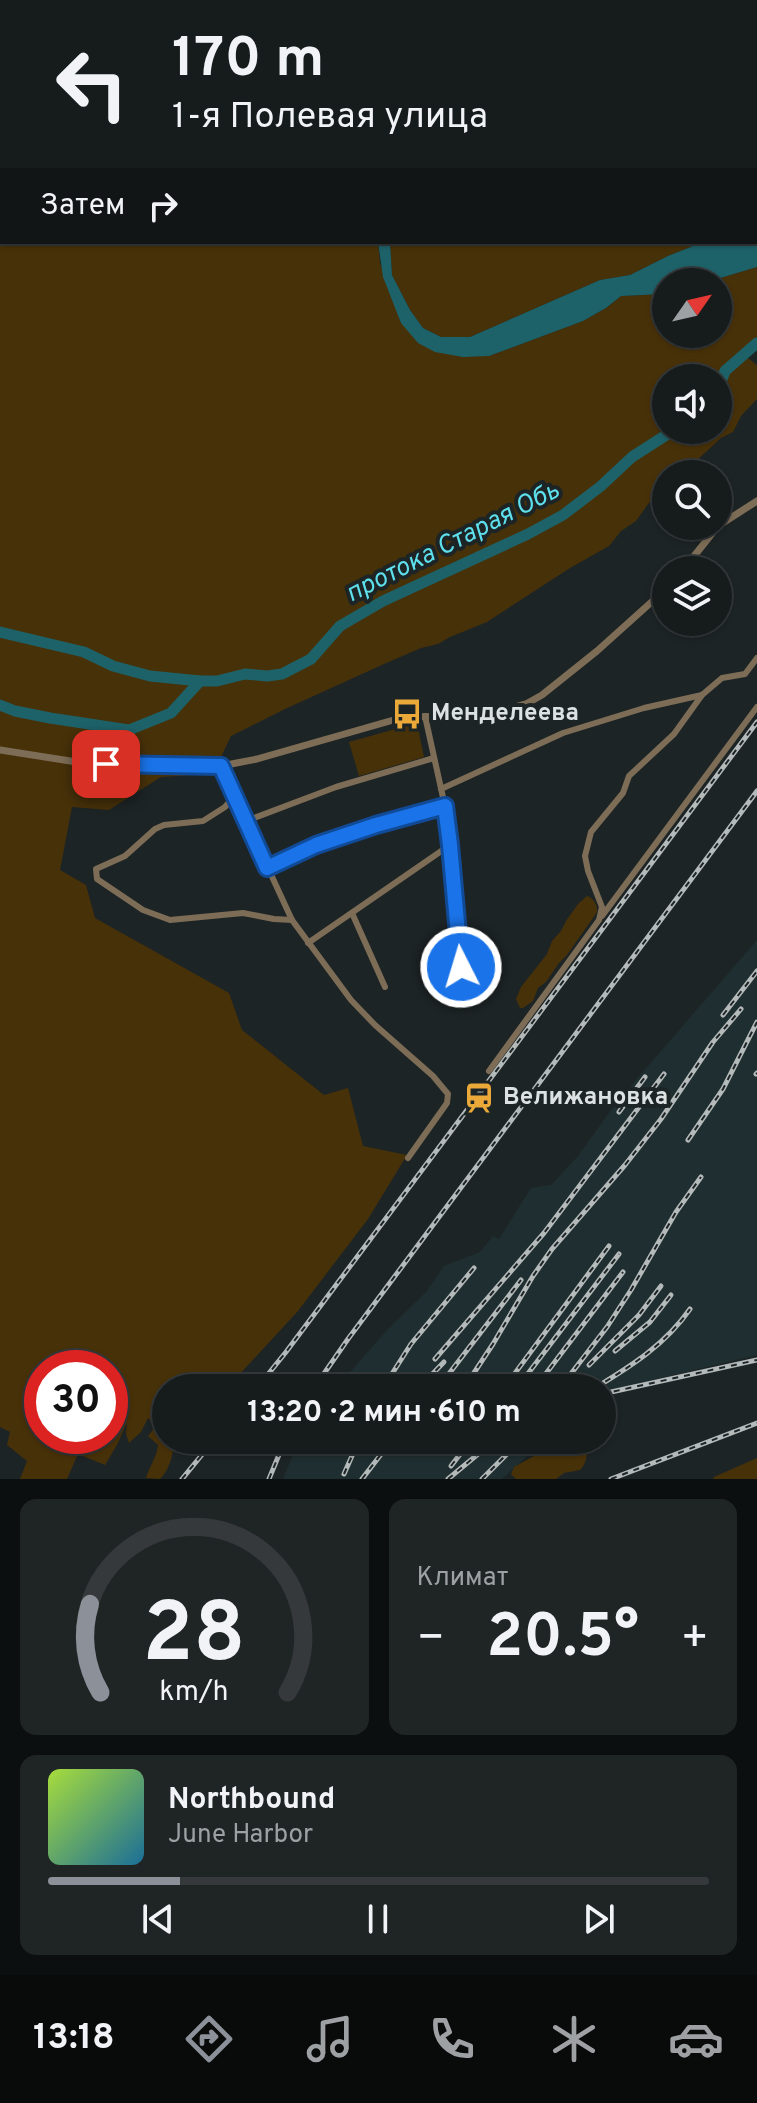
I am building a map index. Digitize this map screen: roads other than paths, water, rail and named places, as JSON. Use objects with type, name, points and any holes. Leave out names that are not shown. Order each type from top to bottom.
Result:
[{"type":"street","points":[[732,517],[757,501]]},
{"type":"street","points":[[694,556],[707,540]]},
{"type":"street","points":[[0,750],[83,763],[221,766],[257,759],[404,717],[496,712],[526,704],[542,695],[652,602]]},
{"type":"street","points":[[599,920],[602,907],[585,856],[591,832],[623,793],[629,776],[674,734],[702,695],[722,678],[745,674],[757,658]]},
{"type":"street","points":[[441,789],[563,733],[644,708],[702,695]]},
{"type":"street","points":[[489,1071],[757,707]]},
{"type":"street","points":[[425,716],[445,806],[463,993]]},
{"type":"street","points":[[246,821],[336,787],[434,758]]},
{"type":"street","points":[[221,766],[292,920],[351,1000],[433,1076],[448,1094],[447,1103],[408,1158]]},
{"type":"street","points":[[235,795],[215,815],[203,821],[164,825],[155,829],[125,856],[96,869],[97,879],[143,910],[170,920],[243,913],[292,920]]},
{"type":"street","points":[[267,868],[316,845],[445,806]]},
{"type":"street","points":[[308,943],[450,845]]},
{"type":"street","points":[[352,913],[385,987]]},
{"type":"water","points":[[378,244],[390,244],[392,275],[410,310],[423,328],[441,337],[470,337],[600,280],[630,275],[698,244],[757,244],[757,267],[732,274],[732,268],[652,268],[652,295],[621,296],[583,321],[489,356],[463,357],[435,352],[418,343],[401,323],[383,277]]},
{"type":"waterway","name":"протока Старая Обь","points":[[732,365],[757,343]]},
{"type":"waterway","name":"протока Старая Обь","points":[[0,632],[84,652],[113,666],[150,676],[217,681],[245,674],[282,674],[311,659],[340,626],[383,601],[563,515],[632,457],[652,444]]},
{"type":"waterway","name":"протока Старая Обь","points":[[0,705],[50,718],[129,730],[171,713],[200,681]]},
{"type":"railway","points":[[268,1374],[757,722]]},
{"type":"railway","points":[[324,1374],[757,791]]},
{"type":"railway","points":[[723,1015],[757,971]]},
{"type":"railway","points":[[473,1374],[552,1249],[625,1165],[661,1119],[713,1042],[741,1009]]},
{"type":"railway","points":[[688,1140],[723,1089],[757,1022]]},
{"type":"railway","points":[[435,1359],[544,1233],[664,1074]]},
{"type":"railway","points":[[619,1112],[645,1077]]},
{"type":"railway","points":[[571,1374],[607,1327],[676,1212],[701,1177]]},
{"type":"railway","points":[[514,1374],[609,1246]]},
{"type":"railway","points":[[528,1374],[619,1254]]},
{"type":"railway","points":[[392,1374],[411,1344],[474,1268]]},
{"type":"railway","points":[[546,1374],[623,1272]]},
{"type":"railway","points":[[449,1374],[521,1280]]},
{"type":"railway","points":[[589,1365],[639,1315],[661,1286]]},
{"type":"railway","points":[[615,1351],[650,1322],[671,1295]]},
{"type":"railway","points":[[616,1375],[658,1344],[690,1309]]},
{"type":"railway","points":[[616,1391],[757,1360]]},
{"type":"railway","points":[[432,1374],[444,1362]]},
{"type":"railway","points":[[611,1479],[757,1423]]},
{"type":"railway","points":[[182,1479],[203,1454]]},
{"type":"railway","points":[[269,1479],[279,1454]]},
{"type":"railway","points":[[344,1474],[353,1454]]},
{"type":"railway","points":[[362,1479],[381,1454]]},
{"type":"railway","points":[[451,1466],[460,1454]]},
{"type":"railway","points":[[448,1479],[478,1454]]},
{"type":"railway","points":[[482,1479],[507,1454]]},
{"type":"place","name":"Менделеева","points":[[407,714]]},
{"type":"place","name":"Велижановка","points":[[479,1098]]}]
